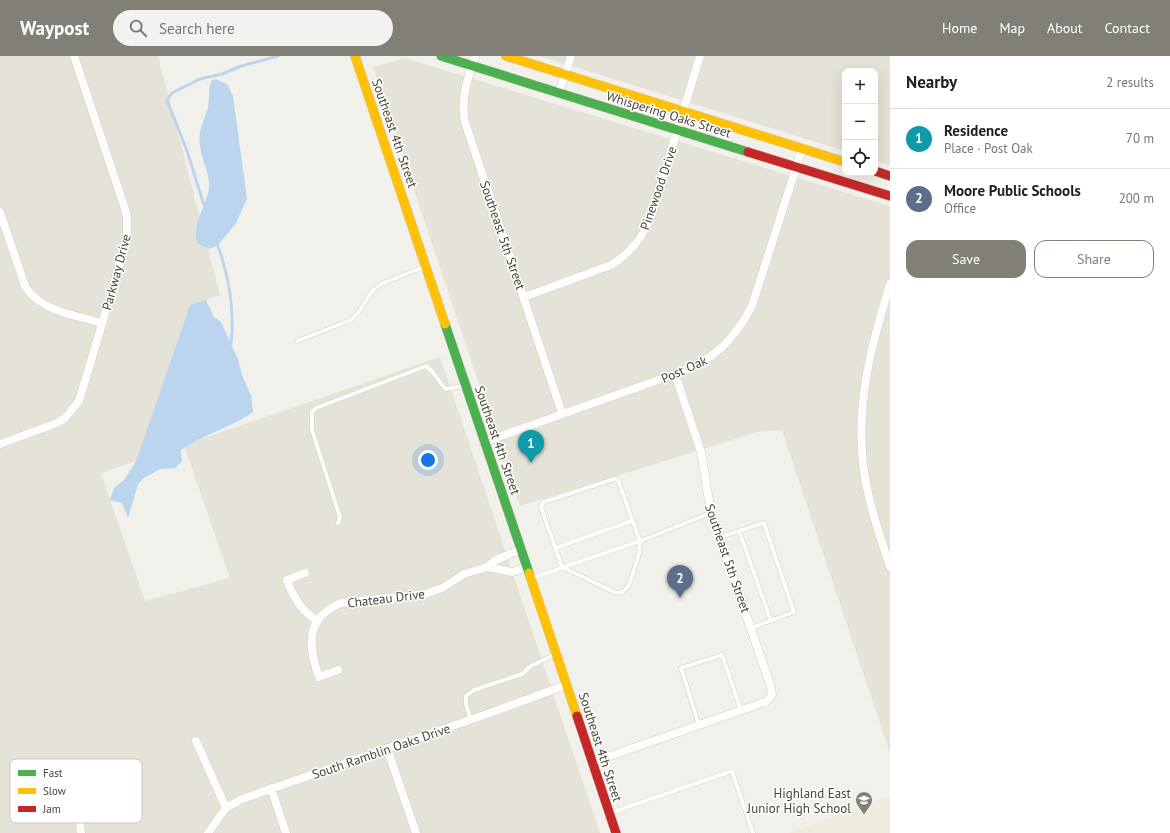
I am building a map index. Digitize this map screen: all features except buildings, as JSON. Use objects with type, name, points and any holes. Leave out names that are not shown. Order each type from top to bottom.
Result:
[{"type":"street","name":"Parkway Drive","points":[[0,444],[57,423],[72,411],[82,391],[127,240],[127,217],[74,56]]},
{"type":"street","name":"Southeast 4th Street","points":[[355,56],[616,833]]},
{"type":"street","name":"Whispering Oaks Street","points":[[441,56],[472,67],[890,196]]},
{"type":"street","name":"Southeast 5th Street","points":[[475,56],[462,99],[465,122],[562,413]]},
{"type":"street","name":"Whispering Oaks Street","points":[[506,56],[565,73],[842,161]]},
{"type":"street","points":[[559,93],[571,56]]},
{"type":"street","name":"Pinewood Drive","points":[[524,297],[591,274],[611,265],[629,252],[645,231],[651,216],[700,56]]},
{"type":"street","name":"Post Oak","points":[[484,442],[675,374],[705,361],[717,353],[739,329],[752,306],[802,149]]},
{"type":"street","points":[[878,172],[890,176]]},
{"type":"street","points":[[0,212],[25,286],[30,295],[47,306],[61,312],[102,323]]},
{"type":"street","points":[[890,284],[867,368],[861,438],[863,465],[869,498],[890,567]]},
{"type":"street","name":"Southeast 5th Street","points":[[675,374],[701,452],[711,513],[771,687],[772,695],[766,702],[741,710]]},
{"type":"street","name":"Chateau Drive","points":[[338,670],[319,677],[310,646],[312,632],[324,613],[341,603],[425,594],[442,588],[464,574],[487,567],[496,560],[521,549]]},
{"type":"street","name":"Chateau Drive","points":[[487,567],[512,572],[528,568]]},
{"type":"street","points":[[305,573],[287,580],[301,608],[308,615],[318,621]]},
{"type":"street","name":"South Ramblin Oaks Drive","points":[[208,833],[226,808],[242,799],[471,720],[566,685]]},
{"type":"street","points":[[592,762],[741,710]]},
{"type":"street","points":[[196,741],[226,808]]},
{"type":"street","points":[[387,748],[416,833]]},
{"type":"street","points":[[271,788],[286,833]]},
{"type":"street","points":[[80,823],[81,833]]},
{"type":"lane","points":[[298,341],[351,320],[358,313],[372,290],[381,284],[426,266]]},
{"type":"lane","points":[[338,523],[340,517],[312,430],[310,417],[312,412],[316,408],[426,366],[434,372],[446,389],[457,389],[466,386]]},
{"type":"lane","points":[[616,478],[632,521],[640,541],[639,554],[629,585],[623,592],[616,593],[562,567],[541,507],[544,502],[616,478]]},
{"type":"lane","points":[[531,578],[640,541],[711,513]]},
{"type":"lane","points":[[555,548],[632,521]]},
{"type":"lane","points":[[720,537],[764,523],[794,612],[751,628]]},
{"type":"lane","points":[[739,531],[770,621]]},
{"type":"lane","points":[[471,720],[466,705],[466,696],[474,690],[522,674],[531,666],[556,654]]},
{"type":"lane","points":[[699,725],[681,668],[722,655],[741,710]]},
{"type":"lane","points":[[610,814],[732,772],[753,833]]},
{"type":"shaded area","points":[[0,56],[158,56],[220,295],[190,306],[136,461],[101,473],[145,601],[230,578],[184,445],[440,357],[600,833],[0,833]]},
{"type":"shaded area","points":[[539,56],[890,56],[890,165],[878,161],[878,68],[842,68],[842,150]]},
{"type":"shaded area","points":[[405,58],[890,206],[890,753],[782,430],[761,431],[520,506],[373,67]]},
{"type":"shaded area","name":"Highland East Junior High School","points":[[890,796],[890,833],[788,833]]},
{"type":"water","points":[[216,79],[228,85],[233,96],[247,199],[236,223],[217,246],[209,249],[197,243],[196,235],[196,228],[209,188],[199,141],[208,107],[210,84],[212,80]]},
{"type":"water","points":[[206,300],[214,317],[221,322],[238,359],[242,375],[251,395],[253,412],[181,450],[182,461],[175,468],[160,469],[144,478],[138,484],[128,518],[122,503],[110,500],[114,488],[124,480],[136,461],[190,305]]},
{"type":"waterway","points":[[204,205],[187,151],[167,100],[172,93],[200,79],[222,74],[241,66],[278,56]]},
{"type":"waterway","points":[[216,241],[224,265],[230,291],[232,317],[231,343]]},
{"type":"traffic: fast","points":[[441,56],[748,152]]},
{"type":"traffic: fast","points":[[445,324],[529,573]]},
{"type":"traffic: slow","points":[[355,56],[445,324]]},
{"type":"traffic: slow","points":[[506,56],[842,161]]},
{"type":"traffic: slow","points":[[529,573],[577,716]]},
{"type":"traffic: jam","points":[[748,152],[890,196]]},
{"type":"traffic: jam","points":[[878,172],[890,176]]},
{"type":"traffic: jam","points":[[577,716],[616,833]]},
{"type":"place","name":"Residence","points":[[531,463]]},
{"type":"place","name":"Moore Public Schools","points":[[680,598]]},
{"type":"place","name":"Highland East Junior High School","points":[[864,815]]}]
